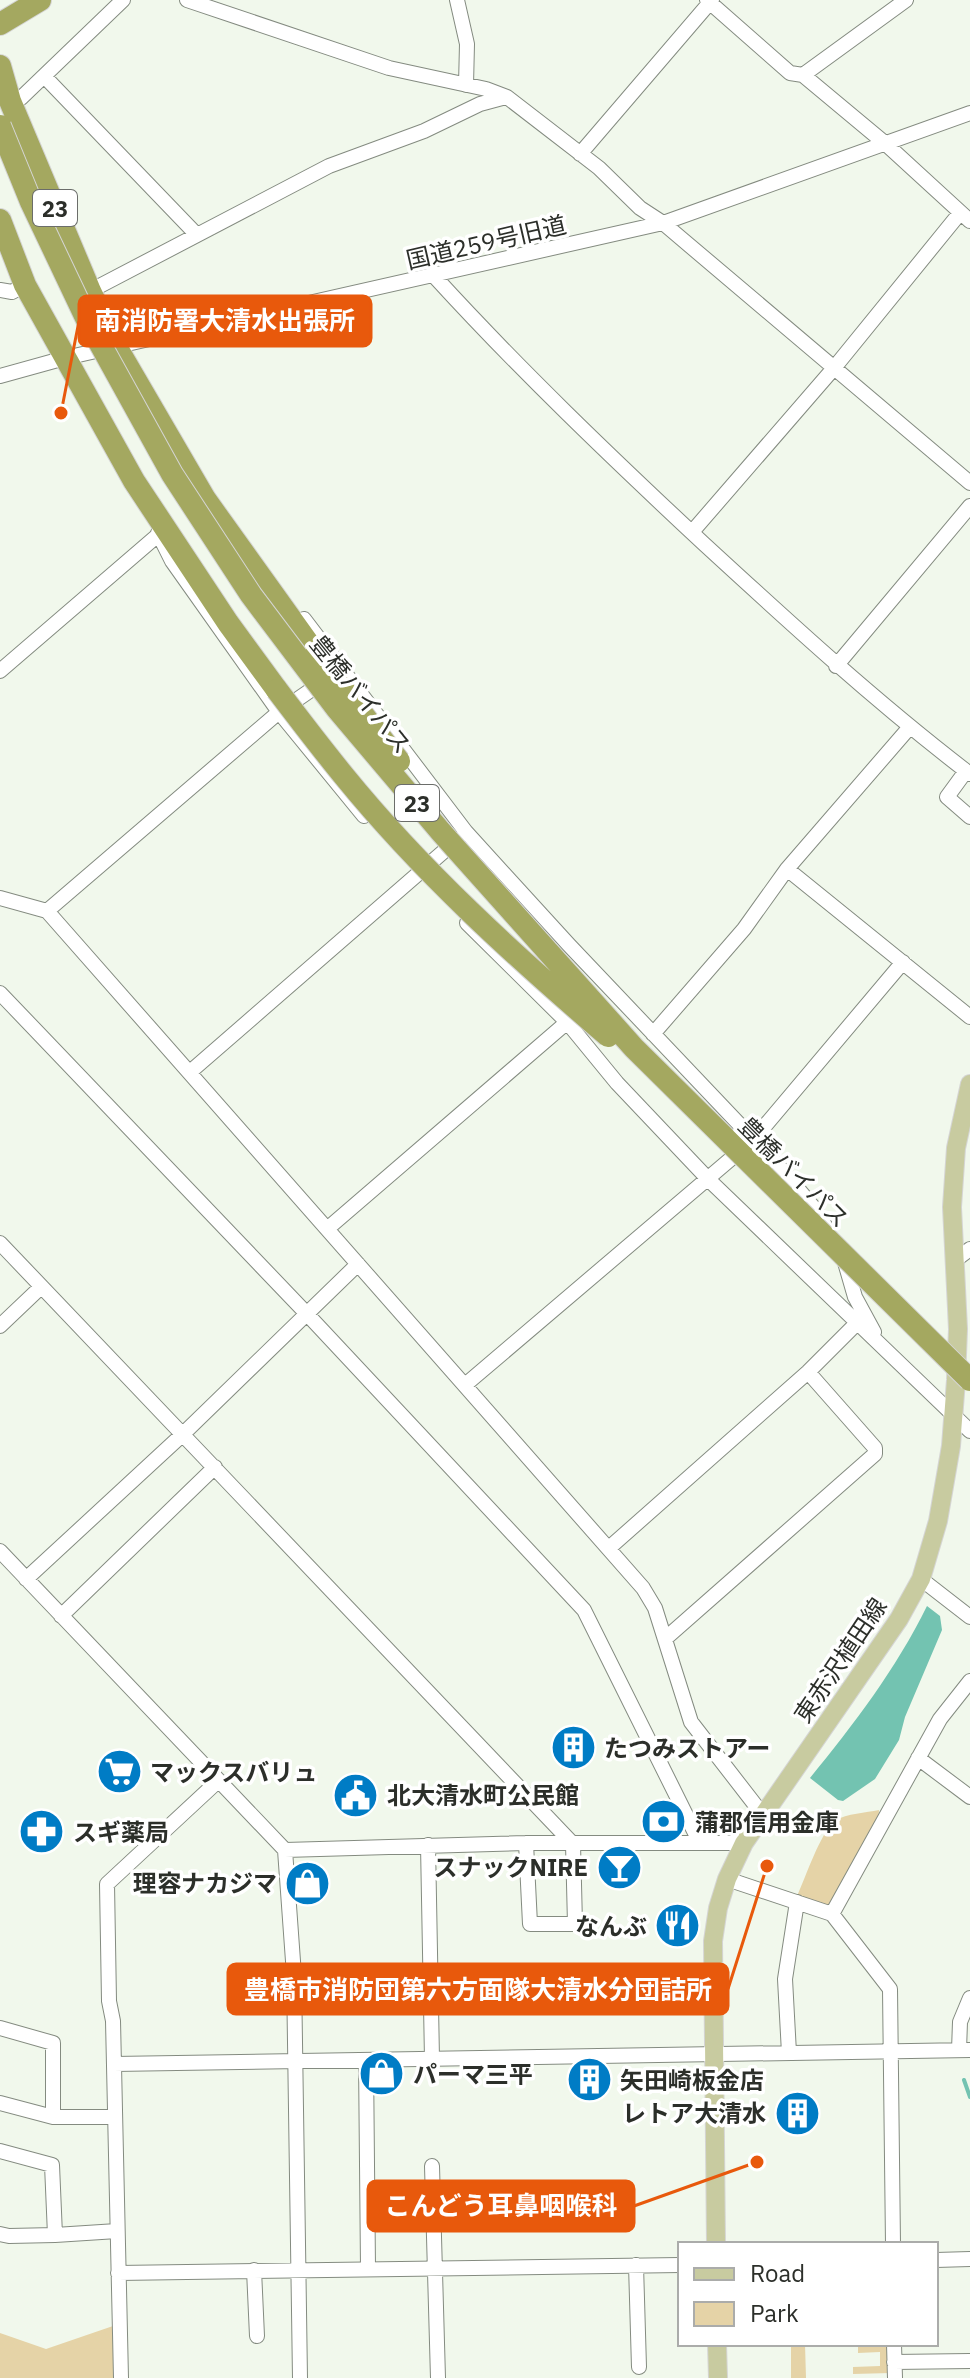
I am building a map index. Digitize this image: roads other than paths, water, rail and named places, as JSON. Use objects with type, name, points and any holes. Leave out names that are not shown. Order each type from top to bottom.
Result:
[{"type":"highway","points":[[0,24],[40,0]]},
{"type":"highway","name":"23","points":[[0,66],[10,101],[90,291],[117,348],[205,499],[316,654],[456,833],[472,867]]},
{"type":"highway","name":"豊橋バイパス","points":[[0,126],[31,202],[88,322],[172,474],[251,595],[337,709],[472,867],[634,1048],[970,1380]]},
{"type":"highway","name":"23","points":[[0,220],[25,285],[158,527],[195,570],[278,701],[345,778],[517,957],[703,1118]]},
{"type":"main road","name":"東赤沢植田線","points":[[716,2242],[713,1941],[718,1908],[727,1879],[744,1843],[899,1619],[921,1579],[938,1521],[964,1331],[954,1261],[952,1207],[956,1148],[970,1084]]},
{"type":"main road","points":[[717,2346],[718,2378]]},
{"type":"street","points":[[10,101],[21,98],[123,0]]},
{"type":"street","points":[[187,0],[389,68],[486,89],[507,97],[599,168],[640,208],[663,223],[970,483]]},
{"type":"street","points":[[457,0],[467,44],[466,85]]},
{"type":"street","points":[[803,75],[906,0]]},
{"type":"street","points":[[580,154],[710,1],[790,73],[803,75],[887,145],[965,217],[692,532]]},
{"type":"street","points":[[44,76],[197,235]]},
{"type":"street","points":[[90,291],[329,166],[424,131],[480,104],[507,97]]},
{"type":"street","name":"国道259号旧道","points":[[0,376],[65,358],[435,277],[663,223],[970,113]]},
{"type":"street","points":[[435,277],[506,355],[692,532],[836,666],[968,773],[947,797],[970,817]]},
{"type":"street","points":[[0,290],[12,292],[25,285]]},
{"type":"street","points":[[205,499],[244,536],[466,832],[797,1187],[840,1246],[855,1297],[876,1335],[891,1354]]},
{"type":"street","points":[[836,666],[970,506]]},
{"type":"street","points":[[0,671],[158,527]]},
{"type":"street","points":[[47,911],[278,701],[342,669]]},
{"type":"street","points":[[278,701],[340,789],[419,875],[567,1022],[617,1083],[709,1180],[970,1431]]},
{"type":"street","points":[[653,1034],[744,929],[787,869],[909,728]]},
{"type":"street","points":[[190,1072],[466,832]]},
{"type":"street","points":[[787,869],[970,1017]]},
{"type":"street","points":[[0,898],[47,911],[609,1548],[650,1598],[666,1638],[691,1722],[763,1815]]},
{"type":"street","points":[[465,1385],[753,1140],[903,962]]},
{"type":"street","points":[[327,1229],[567,1022],[611,988]]},
{"type":"street","points":[[0,993],[584,1610],[700,1843]]},
{"type":"street","points":[[0,1243],[573,1844],[575,1924],[530,1924],[526,1843]]},
{"type":"street","points":[[954,1261],[970,1249]]},
{"type":"street","points":[[26,1579],[183,1434],[358,1264]]},
{"type":"street","points":[[0,1326],[41,1287]]},
{"type":"street","points":[[609,1548],[808,1372],[858,1322]]},
{"type":"street","points":[[666,1638],[875,1454],[875,1448],[808,1372]]},
{"type":"street","points":[[61,1616],[215,1467]]},
{"type":"street","points":[[0,1551],[285,1850],[292,1922],[300,2378]]},
{"type":"street","points":[[921,1579],[970,1617]]},
{"type":"street","points":[[832,1914],[940,1719],[970,1681]]},
{"type":"street","points":[[918,1758],[970,1797]]},
{"type":"street","points":[[121,2378],[107,1884],[218,1781]]},
{"type":"street","points":[[285,1850],[526,1843],[744,1843]]},
{"type":"street","points":[[428,1845],[432,2059]]},
{"type":"street","points":[[727,1879],[832,1914],[890,1989],[893,2242]]},
{"type":"street","points":[[789,2053],[785,1979],[797,1902]]},
{"type":"street","points":[[114,2064],[964,2050],[960,2022],[970,1998]]},
{"type":"street","points":[[0,2028],[53,2043],[53,2117]]},
{"type":"street","points":[[366,2060],[368,2268]]},
{"type":"street","points":[[0,2103],[53,2117],[115,2117]]},
{"type":"street","points":[[0,2151],[52,2165],[55,2235]]},
{"type":"street","points":[[432,2166],[438,2378]]},
{"type":"street","points":[[0,2234],[55,2235],[117,2231]]},
{"type":"street","points":[[938,2260],[970,2259]]},
{"type":"street","points":[[636,2265],[639,2367]]},
{"type":"street","points":[[118,2273],[678,2265]]},
{"type":"street","points":[[254,2270],[257,2336]]},
{"type":"street","points":[[894,2346],[895,2378]]},
{"type":"street","points":[[894,2362],[970,2361]]},
{"type":"water","points":[[927,1606],[940,1616],[942,1630],[905,1717],[899,1740],[875,1779],[843,1801],[838,1800],[810,1778],[873,1695],[902,1652]]},
{"type":"waterway","points":[[964,2080],[970,2097]]},
{"type":"place","name":"南消防署大清水出張所","points":[[61,413]]},
{"type":"place","name":"たつみストアー","points":[[573,1748]]},
{"type":"place","name":"マックスバリュ","points":[[119,1772]]},
{"type":"place","name":"北大清水町公民館","points":[[356,1795]]},
{"type":"place","name":"蒲郡信用金庫","points":[[664,1822]]},
{"type":"place","name":"スギ薬局","points":[[42,1832]]},
{"type":"place","name":"豊橋市消防団第六方面隊大清水分団詰所","points":[[767,1866]]},
{"type":"place","name":"スナックNIRE","points":[[619,1867]]},
{"type":"place","name":"理容ナカジマ","points":[[308,1883]]},
{"type":"place","name":"なんぶ","points":[[678,1926]]},
{"type":"place","name":"パーマ三平","points":[[382,2074]]},
{"type":"place","name":"矢田崎板金店","points":[[589,2080]]},
{"type":"place","name":"レトア大清水","points":[[797,2113]]},
{"type":"place","name":"こんどう耳鼻咽喉科","points":[[757,2162]]}]
